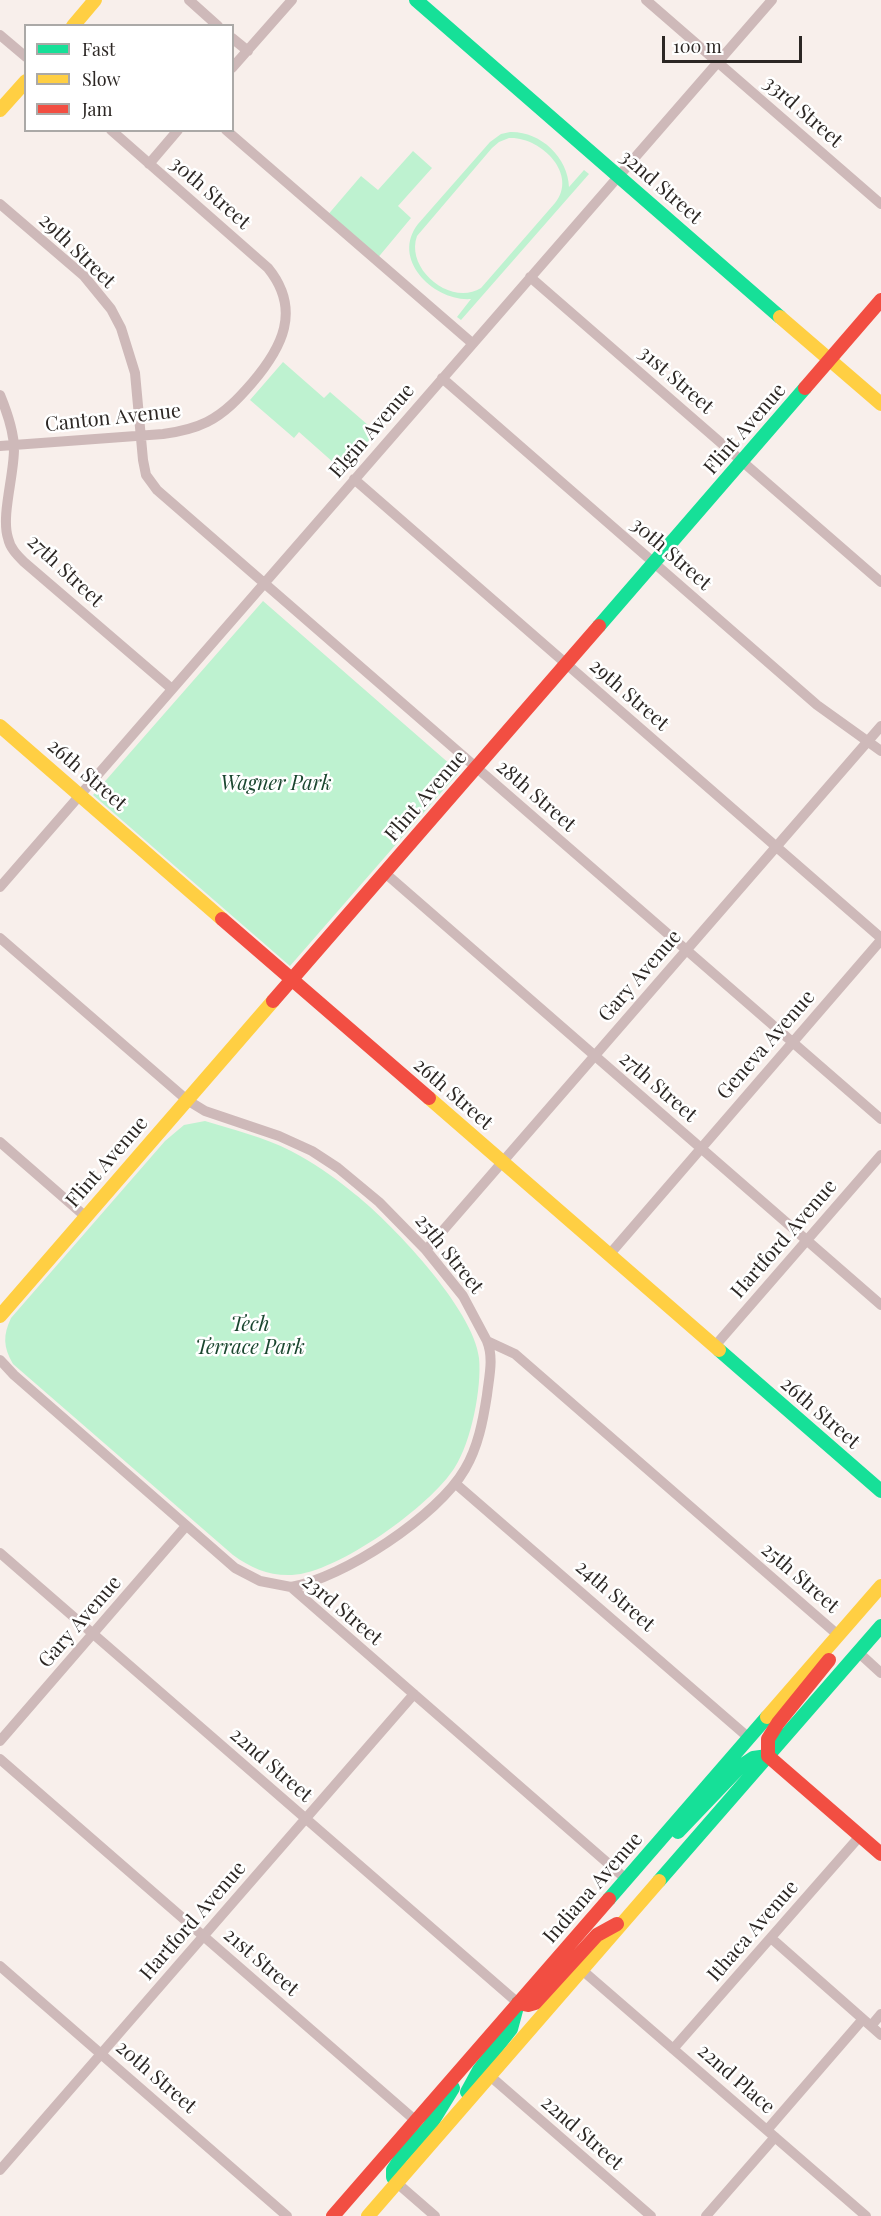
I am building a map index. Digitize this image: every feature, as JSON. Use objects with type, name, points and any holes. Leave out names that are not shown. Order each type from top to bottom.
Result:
[{"type":"street","points":[[75,24],[95,0]]},
{"type":"street","points":[[189,0],[216,24]]},
{"type":"street","points":[[234,66],[292,0]]},
{"type":"street","name":"32nd Street","points":[[416,0],[881,404]]},
{"type":"street","name":"33rd Street","points":[[646,0],[881,204]]},
{"type":"street","name":"Elgin Avenue","points":[[0,887],[772,0]]},
{"type":"street","points":[[0,35],[24,55]]},
{"type":"street","points":[[234,40],[248,51]]},
{"type":"street","points":[[0,110],[24,83]]},
{"type":"street","name":"30th Street","points":[[113,132],[268,268],[281,288]]},
{"type":"street","points":[[149,164],[176,132]]},
{"type":"street","points":[[228,132],[472,343]]},
{"type":"street","name":"29th Street","points":[[0,204],[84,276],[111,309],[125,338],[135,373],[141,436]]},
{"type":"street","name":"31st Street","points":[[530,277],[881,582]]},
{"type":"street","name":"Canton Avenue","points":[[0,446],[179,432],[207,422],[244,392],[268,364],[278,348],[284,333],[285,307],[281,288]]},
{"type":"street","name":"Flint Avenue","points":[[0,1316],[881,300]]},
{"type":"street","name":"30th Street","points":[[442,378],[817,705],[881,751]]},
{"type":"street","points":[[0,394],[9,418],[14,446]]},
{"type":"street","name":"28th Street","points":[[141,436],[146,475],[157,490],[881,1119]]},
{"type":"street","name":"27th Street","points":[[14,446],[14,466],[6,526],[8,539],[14,550],[24,562],[172,689]]},
{"type":"street","name":"29th Street","points":[[354,479],[881,939]]},
{"type":"street","name":"26th Street","points":[[0,726],[881,1491]]},
{"type":"street","name":"Gary Avenue","points":[[426,1250],[881,726]]},
{"type":"street","name":"27th Street","points":[[385,873],[881,1305]]},
{"type":"street","name":"25th Street","points":[[0,938],[187,1100],[205,1111],[279,1136],[312,1151],[338,1168],[379,1202],[426,1250],[463,1296],[487,1341],[515,1354],[838,1635]]},
{"type":"street","name":"Geneva Avenue","points":[[609,1255],[881,939]]},
{"type":"street","points":[[0,1142],[86,1217]]},
{"type":"street","name":"Hartford Avenue","points":[[714,1347],[881,1155]]},
{"type":"street","points":[[291,1587],[317,1581],[386,1543],[422,1517],[456,1484],[473,1454],[484,1414],[491,1353],[487,1341]]},
{"type":"street","name":"23rd Street","points":[[0,1360],[14,1375],[235,1568],[260,1581],[291,1587],[626,1879]]},
{"type":"street","name":"24th Street","points":[[456,1484],[749,1738]]},
{"type":"street","name":"Gary Avenue","points":[[0,1741],[186,1526]]},
{"type":"street","name":"22nd Street","points":[[0,1553],[518,2003]]},
{"type":"street","name":"Indiana Avenue","points":[[333,2216],[881,1586]]},
{"type":"street","points":[[368,2216],[881,1626]]},
{"type":"street","points":[[768,1756],[768,1739],[827,1663],[838,1635]]},
{"type":"street","points":[[858,1652],[881,1673]]},
{"type":"street","name":"Hartford Avenue","points":[[0,2170],[414,1694]]},
{"type":"street","points":[[626,1879],[696,1816],[741,1766],[753,1758],[768,1756],[881,1854]]},
{"type":"street","name":"21st Street","points":[[0,1759],[416,2121]]},
{"type":"street","name":"Ithaca Avenue","points":[[673,2049],[860,1836]]},
{"type":"street","points":[[447,2125],[483,2065],[506,2039],[518,2020],[518,2003],[528,2005],[536,2002],[597,1935],[626,1920]]},
{"type":"street","points":[[771,1938],[881,2035]]},
{"type":"street","name":"20th Street","points":[[0,1966],[287,2216]]},
{"type":"street","name":"22nd Place","points":[[582,1970],[866,2216]]},
{"type":"street","points":[[706,2216],[771,2134],[867,2022],[881,2014]]},
{"type":"street","points":[[435,2216],[397,2183],[393,2177],[393,2169],[429,2127],[466,2064]]},
{"type":"street","name":"22nd Street","points":[[490,2076],[651,2216]]},
{"type":"green space","points":[[521,133],[542,141],[558,156],[564,166],[569,187],[584,170],[589,174],[461,320],[457,317],[471,299],[444,294],[420,276],[409,251],[411,238],[418,224],[490,142],[501,134]],"holes":[[[509,138],[533,143],[553,159],[562,180],[561,192],[555,203],[481,288],[469,293],[457,293],[444,289],[433,282],[418,261],[415,248],[417,236],[492,148]]]},
{"type":"green space","points":[[413,151],[432,168],[398,206],[411,218],[376,260],[326,217],[361,176],[378,190]]},
{"type":"green space","points":[[283,362],[324,398],[330,392],[376,432],[343,471],[299,432],[294,438],[250,400]]},
{"type":"green space","name":"Wagner Park","points":[[263,601],[459,772],[290,966],[93,795]]},
{"type":"green space","name":"Tech Terrace Park","points":[[205,1121],[260,1138],[291,1151],[330,1175],[367,1204],[407,1244],[446,1291],[474,1338],[479,1358],[477,1399],[466,1444],[455,1467],[443,1483],[405,1518],[381,1535],[333,1563],[311,1571],[292,1575],[268,1573],[233,1555],[13,1364],[7,1352],[5,1336],[11,1318],[165,1141],[184,1125]]},
{"type":"traffic: fast","points":[[416,0],[780,317]]},
{"type":"traffic: fast","points":[[599,626],[805,388]]},
{"type":"traffic: fast","points":[[719,1350],[881,1491]]},
{"type":"traffic: fast","points":[[659,1881],[881,1626]]},
{"type":"traffic: fast","points":[[609,1899],[767,1717]]},
{"type":"traffic: fast","points":[[678,1832],[741,1766],[753,1758],[768,1756]]},
{"type":"traffic: fast","points":[[467,2092],[479,2070],[511,2029],[518,2003]]},
{"type":"traffic: fast","points":[[397,2183],[393,2177],[393,2170],[402,2156],[429,2127],[453,2088]]},
{"type":"traffic: slow","points":[[75,24],[95,0]]},
{"type":"traffic: slow","points":[[0,110],[24,83]]},
{"type":"traffic: slow","points":[[780,317],[881,404]]},
{"type":"traffic: slow","points":[[0,726],[222,919]]},
{"type":"traffic: slow","points":[[0,1316],[273,1001]]},
{"type":"traffic: slow","points":[[429,1098],[719,1350]]},
{"type":"traffic: slow","points":[[767,1717],[881,1586]]},
{"type":"traffic: slow","points":[[368,2216],[659,1881]]},
{"type":"traffic: jam","points":[[805,388],[881,300]]},
{"type":"traffic: jam","points":[[273,1001],[599,626]]},
{"type":"traffic: jam","points":[[222,919],[429,1098]]},
{"type":"traffic: jam","points":[[768,1756],[768,1739],[778,1723],[829,1660]]},
{"type":"traffic: jam","points":[[768,1756],[881,1854]]},
{"type":"traffic: jam","points":[[333,2216],[609,1899]]},
{"type":"traffic: jam","points":[[518,2003],[528,2005],[535,2003],[597,1935],[617,1924]]}]
